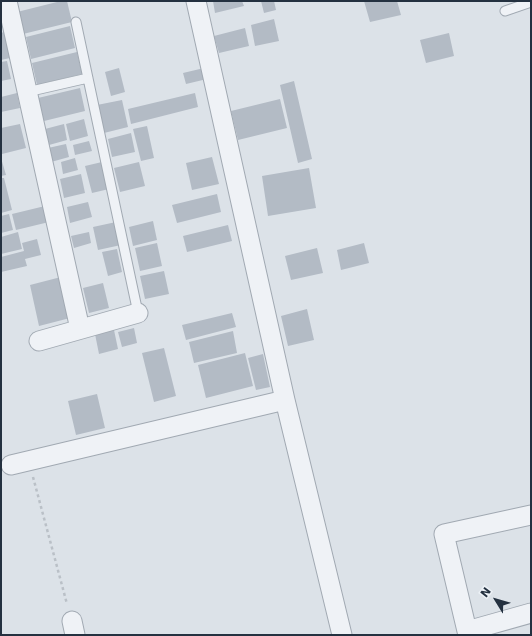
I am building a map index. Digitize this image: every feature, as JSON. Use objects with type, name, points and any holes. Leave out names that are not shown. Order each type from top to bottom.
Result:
[{"type":"street","points":[[7,1],[80,329]]},
{"type":"street","points":[[196,1],[285,400],[342,635]]},
{"type":"street","points":[[39,341],[138,313]]},
{"type":"street","points":[[20,463],[285,400]]},
{"type":"street","points":[[531,515],[444,534],[467,631],[531,613]]},
{"type":"lane","points":[[505,11],[531,2]]},
{"type":"lane","points":[[76,22],[138,313]]},
{"type":"lane","points":[[27,92],[88,78]]},
{"type":"path","points":[[20,463],[73,628]]},
{"type":"building","points":[[61,1],[67,1],[72,22],[23,34],[17,12]]},
{"type":"building","points":[[213,1],[242,1],[244,6],[215,13]]},
{"type":"building","points":[[261,1],[274,1],[276,10],[264,13]]},
{"type":"building","points":[[364,1],[397,1],[401,15],[370,22]]},
{"type":"building","points":[[274,19],[279,41],[255,46],[251,25]]},
{"type":"building","points":[[70,26],[75,48],[31,59],[26,37]]},
{"type":"building","points":[[245,28],[249,46],[219,53],[214,36]]},
{"type":"building","points":[[4,32],[10,58],[1,60],[1,33]]},
{"type":"building","points":[[449,33],[454,56],[426,63],[420,40]]},
{"type":"building","points":[[77,52],[82,74],[37,85],[32,63]]},
{"type":"building","points":[[7,61],[11,79],[1,81],[1,62]]},
{"type":"building","points":[[119,68],[125,92],[111,96],[105,72]]},
{"type":"building","points":[[204,68],[207,79],[186,84],[183,73]]},
{"type":"building","points":[[294,81],[312,159],[298,163],[280,85]]},
{"type":"building","points":[[80,88],[85,111],[44,121],[38,98]]},
{"type":"building","points":[[17,93],[20,108],[1,112],[1,97]]},
{"type":"building","points":[[195,93],[198,107],[131,124],[128,109]]},
{"type":"building","points":[[280,99],[287,128],[238,140],[231,111]]},
{"type":"building","points":[[122,100],[128,127],[104,133],[97,105]]},
{"type":"building","points":[[84,119],[88,136],[70,141],[66,124]]},
{"type":"building","points":[[20,124],[26,148],[2,154],[1,128]]},
{"type":"building","points":[[64,124],[67,140],[49,145],[45,129]]},
{"type":"building","points":[[147,126],[154,158],[141,161],[133,129]]},
{"type":"building","points":[[131,133],[135,152],[112,157],[108,139]]},
{"type":"building","points":[[89,141],[92,151],[75,155],[73,145]]},
{"type":"building","points":[[66,144],[69,157],[51,162],[48,148]]},
{"type":"building","points":[[212,157],[219,184],[192,190],[186,163]]},
{"type":"building","points":[[1,158],[6,175],[1,176]]},
{"type":"building","points":[[75,158],[78,170],[63,174],[61,162]]},
{"type":"building","points":[[102,162],[109,189],[92,193],[85,166]]},
{"type":"building","points":[[139,162],[145,186],[120,192],[114,168]]},
{"type":"building","points":[[309,168],[316,208],[268,216],[262,176]]},
{"type":"building","points":[[81,174],[85,193],[64,198],[60,179]]},
{"type":"building","points":[[1,178],[4,178],[12,210],[1,213]]},
{"type":"building","points":[[217,194],[221,212],[177,223],[172,205]]},
{"type":"building","points":[[88,202],[92,217],[70,223],[67,207]]},
{"type":"building","points":[[45,206],[49,222],[16,230],[12,214]]},
{"type":"building","points":[[9,214],[13,230],[1,233],[1,216]]},
{"type":"building","points":[[153,221],[157,240],[133,246],[129,227]]},
{"type":"building","points":[[116,222],[121,245],[98,250],[93,227]]},
{"type":"building","points":[[228,225],[232,241],[187,252],[183,236]]},
{"type":"building","points":[[18,232],[22,249],[1,254],[1,237]]},
{"type":"building","points":[[89,232],[91,243],[74,248],[71,236]]},
{"type":"building","points":[[37,239],[41,255],[25,259],[27,266],[1,272],[1,257],[24,251],[22,243]]},
{"type":"building","points":[[157,243],[162,266],[140,271],[135,248]]},
{"type":"building","points":[[364,243],[369,263],[341,270],[337,250]]},
{"type":"building","points":[[317,248],[323,273],[291,280],[285,256]]},
{"type":"building","points":[[117,249],[122,272],[108,276],[102,252]]},
{"type":"building","points":[[164,271],[169,294],[145,299],[140,276]]},
{"type":"building","points":[[61,277],[70,318],[39,326],[30,285]]},
{"type":"building","points":[[103,283],[109,308],[89,313],[83,288]]},
{"type":"building","points":[[307,309],[314,340],[288,346],[281,316]]},
{"type":"building","points":[[232,313],[236,327],[186,340],[182,325]]},
{"type":"building","points":[[134,328],[137,343],[122,347],[118,332]]},
{"type":"building","points":[[114,330],[118,349],[99,354],[95,334]]},
{"type":"building","points":[[233,331],[237,353],[194,363],[189,342]]},
{"type":"building","points":[[164,348],[176,396],[154,402],[142,353]]},
{"type":"building","points":[[245,353],[253,386],[206,398],[198,365]]},
{"type":"building","points":[[263,354],[270,387],[256,390],[248,358]]},
{"type":"building","points":[[97,394],[105,428],[76,435],[68,401]]}]
